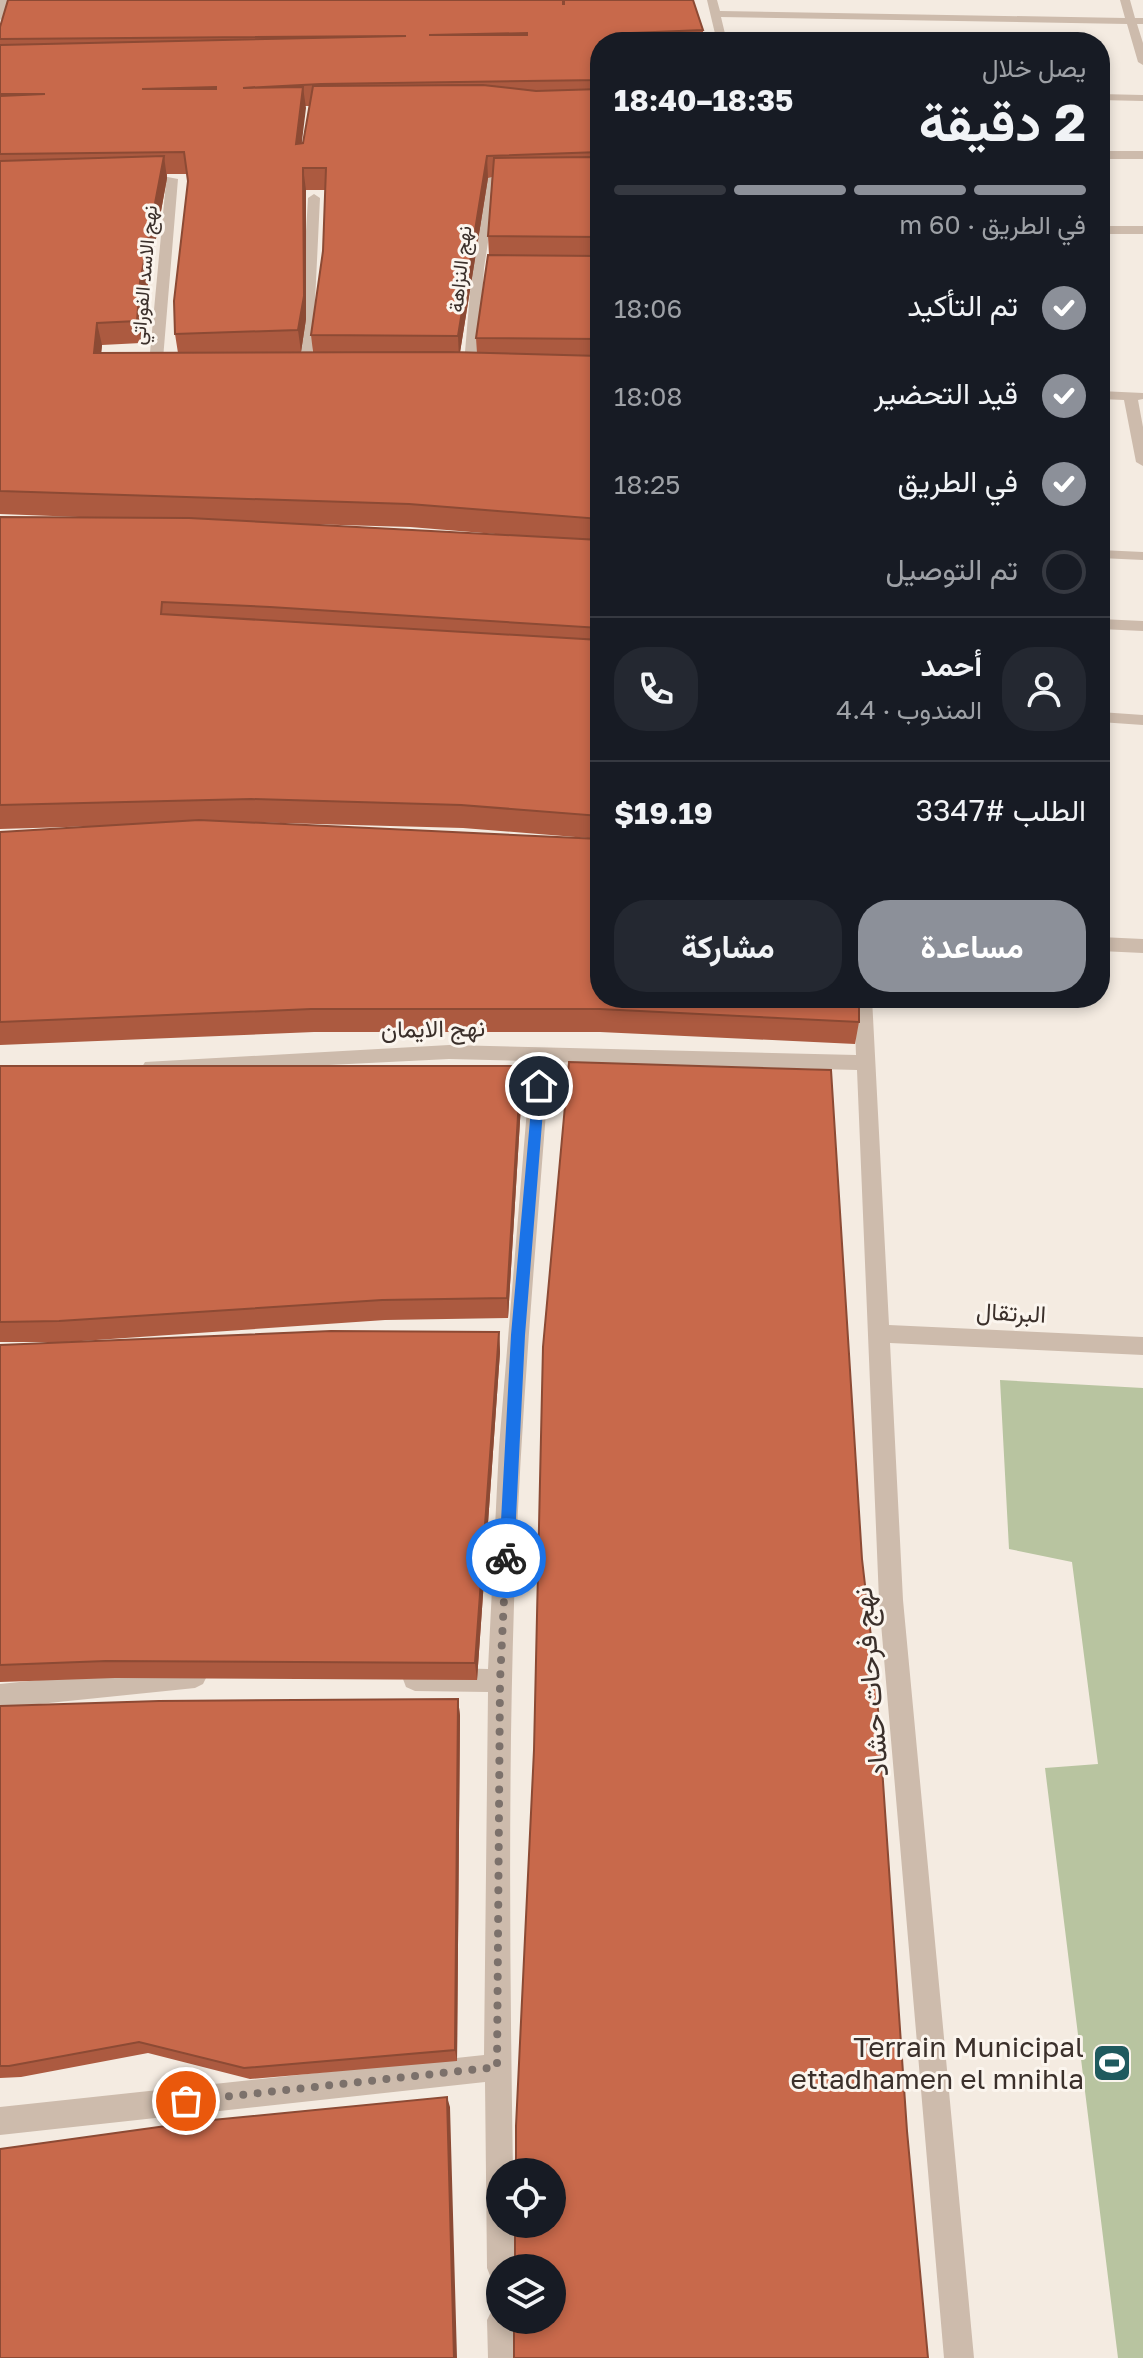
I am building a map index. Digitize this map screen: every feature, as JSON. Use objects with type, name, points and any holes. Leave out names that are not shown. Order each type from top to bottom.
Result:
[{"type":"street","points":[[0,17],[3,0],[15,0]]},
{"type":"street","points":[[712,0],[720,32]]},
{"type":"street","points":[[1125,0],[1143,62]]},
{"type":"street","points":[[715,14],[1143,21]]},
{"type":"street","points":[[1110,97],[1143,98]]},
{"type":"street","points":[[1110,155],[1143,155]]},
{"type":"street","name":"نهج الاسد الفوراتي","points":[[133,176],[172,179],[149,363],[186,363]]},
{"type":"street","points":[[473,178],[508,178]]},
{"type":"street","name":"نهج النزاهة","points":[[456,364],[478,365],[478,268],[492,178]]},
{"type":"street","points":[[314,198],[298,364],[320,364]]},
{"type":"street","points":[[1110,230],[1143,230]]},
{"type":"street","points":[[478,268],[493,268]]},
{"type":"street","points":[[1110,395],[1136,396],[1143,462]]},
{"type":"street","points":[[1110,554],[1143,556]]},
{"type":"street","points":[[1110,624],[1143,626]]},
{"type":"street","points":[[1110,718],[1143,720]]},
{"type":"street","points":[[1110,944],[1143,946]]},
{"type":"street","name":"نهج فرحات حشاد","points":[[864,1008],[891,1600],[959,2358]]},
{"type":"street","name":"نهج الايمان","points":[[125,1068],[449,1052],[868,1063]]},
{"type":"street","points":[[501,2254],[497,2067],[500,1681],[510,1335],[541,1055]]},
{"type":"street","name":"البرتقال","points":[[877,1333],[1143,1346]]},
{"type":"street","points":[[0,1696],[193,1676],[224,1677]]},
{"type":"street","points":[[393,1679],[500,1681]]},
{"type":"street","points":[[0,2121],[497,2067]]},
{"type":"street","points":[[502,2334],[503,2358]]},
{"type":"green space","name":"Terrain Municipal ettadhamen el mnihla","points":[[1000,1380],[1143,1388],[1143,2358],[1118,2358],[1045,1768],[1098,1764],[1072,1562],[1009,1549]]},
{"type":"building","points":[[8,0],[563,0],[564,4],[564,0],[693,0],[703,30],[590,32],[590,80],[321,84],[243,88],[303,87],[296,144],[303,143],[313,86],[483,85],[536,91],[590,89],[590,152],[487,156],[458,336],[311,335],[323,251],[326,168],[303,168],[304,296],[298,330],[175,334],[174,301],[188,181],[184,152],[0,154],[0,96],[45,94],[0,94],[0,45],[406,36],[0,39],[0,27]],"holes":[[[527,33],[527,35],[429,35]],[[216,87],[216,89],[142,89]]]},
{"type":"building","points":[[164,156],[140,282],[137,321],[97,323],[94,353],[450,352],[590,356],[590,518],[409,504],[0,491],[0,161]]},
{"type":"building","points":[[590,157],[590,237],[488,236],[494,158]]},
{"type":"building","points":[[488,255],[590,256],[590,339],[476,338]]},
{"type":"building","points":[[0,517],[189,518],[590,539],[590,627],[162,602],[161,614],[590,639],[590,815],[461,805],[251,799],[0,805]]},
{"type":"building","points":[[199,820],[590,839],[590,1008],[859,1008],[859,1022],[600,1009],[311,1009],[0,1022],[0,832]]},
{"type":"building","points":[[569,1062],[831,1070],[862,1559],[876,1680],[907,2131],[928,2358],[514,2358],[514,2334],[566,2334],[566,2254],[515,2254],[515,2238],[566,2238],[566,2158],[516,2158],[534,1750],[543,1347]]},
{"type":"building","points":[[0,1066],[521,1066],[507,1298],[382,1300],[0,1322]]},
{"type":"building","points":[[331,1331],[499,1332],[475,1663],[106,1661],[0,1665],[0,1345]]},
{"type":"building","points":[[458,1699],[455,2050],[244,2068],[139,2042],[0,2066],[0,1706],[159,1701]]},
{"type":"building","points":[[447,2097],[454,2358],[0,2358],[0,2149],[202,2121]]},
{"type":"way so far","points":[[186,2101],[497,2067],[500,1681],[506,1558]]},
{"type":"place","name":"Terrain Municipal ettadhamen el mnihla","points":[[1112,2063]]},
{"type":"route","points":[[506,1558],[518,1335],[539,1086]]}]
